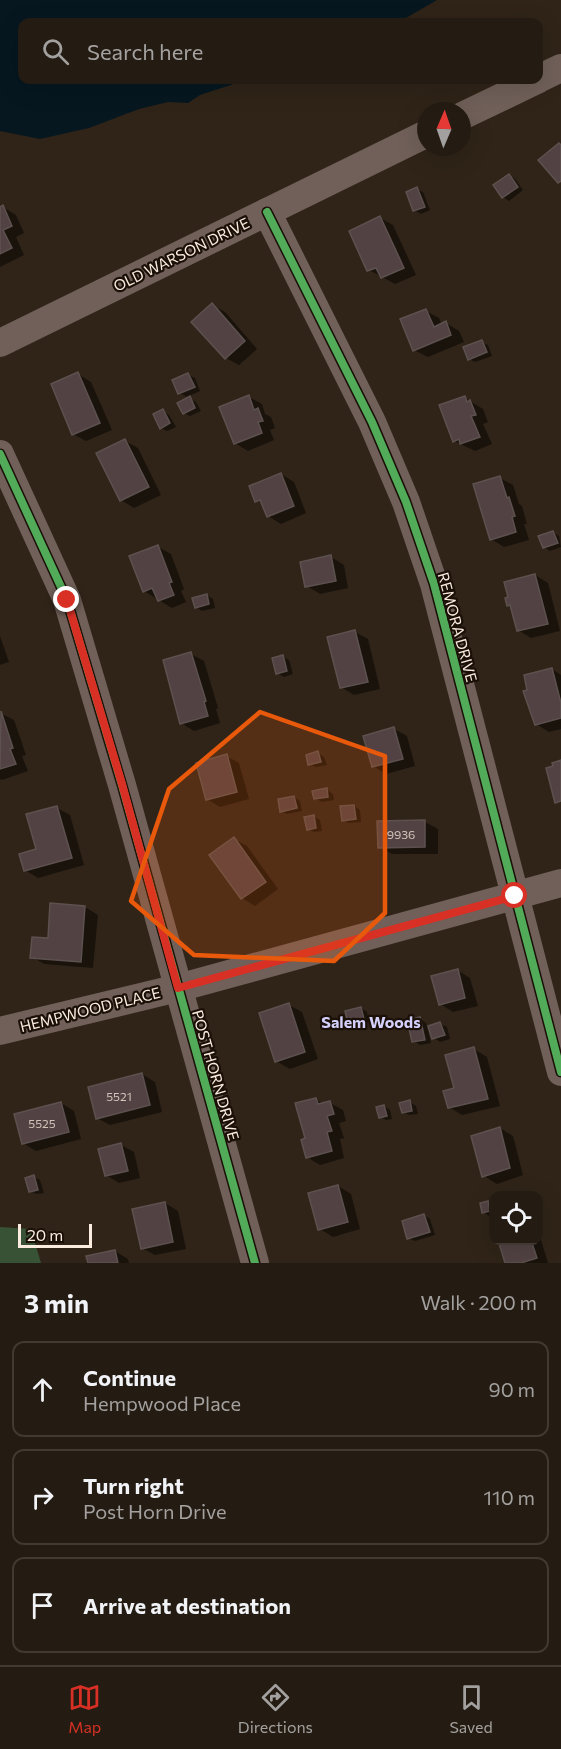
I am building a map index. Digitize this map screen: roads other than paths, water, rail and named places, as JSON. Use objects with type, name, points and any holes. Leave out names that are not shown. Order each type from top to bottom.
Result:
[{"type":"street","points":[[543,77],[561,68]]},
{"type":"street","points":[[471,112],[528,84]]},
{"type":"street","name":"OLD WARSON DRIVE","points":[[0,343],[417,138]]},
{"type":"street","name":"REMORA DRIVE","points":[[267,212],[372,422],[406,502],[434,584],[561,1072]]},
{"type":"street","name":"POST HORN DRIVE","points":[[0,453],[67,600],[122,784],[255,1263]]},
{"type":"street","name":"HEMPWOOD PLACE","points":[[0,1031],[178,988],[561,883]]},
{"type":"water","points":[[0,0],[437,0],[406,18],[18,18],[18,84],[234,84],[200,95],[188,103],[168,102],[139,109],[89,128],[40,139],[0,131]]},
{"type":"district","name":"Salem Woods","points":[[371,1021]]}]
